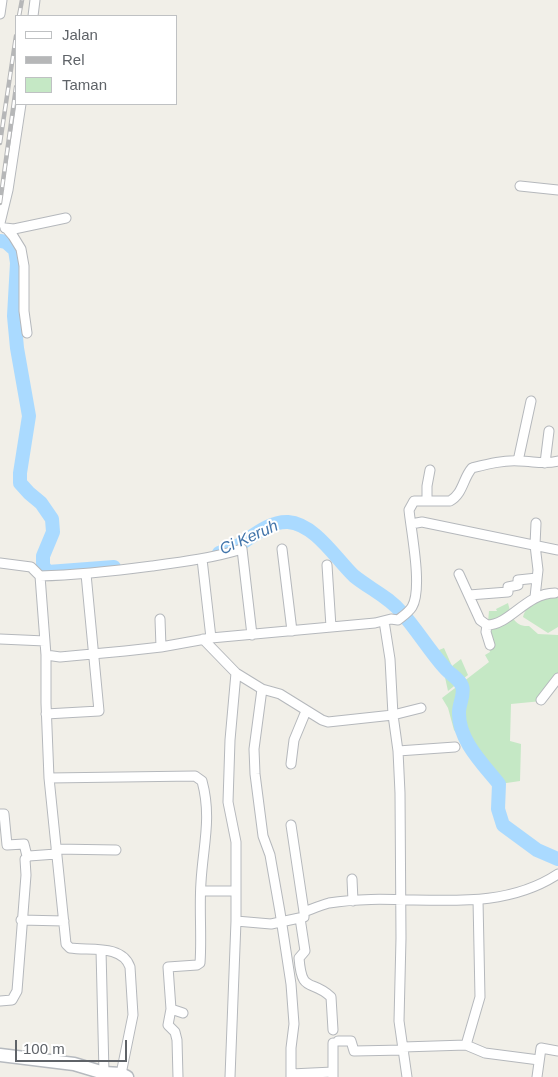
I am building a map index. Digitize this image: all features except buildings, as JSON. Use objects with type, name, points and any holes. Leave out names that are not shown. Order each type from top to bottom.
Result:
[{"type":"main road","points":[[0,1055],[74,1064],[104,1073],[124,1076]]},
{"type":"street","points":[[0,14],[2,0]]},
{"type":"street","points":[[33,15],[35,0]]},
{"type":"street","points":[[2,225],[21,105]]},
{"type":"street","points":[[520,186],[558,190]]},
{"type":"street","points":[[2,225],[66,218]]},
{"type":"street","points":[[2,225],[13,236],[21,249],[24,266],[24,311],[27,333]]},
{"type":"street","points":[[518,460],[531,401]]},
{"type":"street","points":[[545,464],[549,431]]},
{"type":"street","points":[[46,655],[60,656],[161,647],[208,639],[391,619],[398,620],[412,607],[416,597],[415,549],[409,510],[414,502],[450,500],[454,498],[472,468],[503,461],[518,460],[545,464],[558,461]]},
{"type":"street","points":[[427,502],[430,470]]},
{"type":"street","points":[[410,524],[422,522],[558,550]]},
{"type":"street","points":[[529,601],[538,570],[536,523]]},
{"type":"street","points":[[40,576],[86,574],[202,559],[242,549],[252,635]]},
{"type":"street","points":[[282,549],[292,631]]},
{"type":"street","points":[[202,559],[208,639],[236,673],[262,689],[280,694],[306,711],[328,722],[393,715],[421,708]]},
{"type":"street","points":[[0,563],[31,567],[40,576],[46,655],[49,778],[66,944],[70,948],[101,950],[128,960],[133,1015],[124,1076]]},
{"type":"street","points":[[327,565],[331,627]]},
{"type":"street","points":[[46,714],[99,711],[86,574]]},
{"type":"street","points":[[459,574],[480,620],[487,625]]},
{"type":"street","points":[[469,595],[508,592],[508,587],[518,585],[518,580],[537,578]]},
{"type":"street","points":[[487,625],[501,621],[529,601],[555,593]]},
{"type":"street","points":[[160,619],[161,647]]},
{"type":"street","points":[[384,621],[390,659],[393,715],[398,751],[402,900],[399,1021],[407,1077]]},
{"type":"street","points":[[487,625],[486,632],[490,644]]},
{"type":"street","points":[[0,639],[45,642]]},
{"type":"street","points":[[230,1077],[236,921],[236,842],[228,802],[230,740],[236,673]]},
{"type":"street","points":[[541,700],[558,678]]},
{"type":"street","points":[[262,689],[254,749],[255,774],[263,836],[270,855],[291,984],[294,1024],[291,1048],[291,1075],[333,1074],[336,1042],[351,1041],[354,1051],[466,1045],[486,1053],[539,1060]]},
{"type":"street","points":[[291,764],[294,740],[306,711]]},
{"type":"street","points":[[398,751],[455,746]]},
{"type":"street","points":[[49,778],[191,776],[199,778],[203,784],[207,828],[201,891],[200,963],[197,965],[168,967],[171,1008],[168,1025],[174,1031],[177,1040],[178,1077]]},
{"type":"street","points":[[0,814],[4,814],[3,845],[24,844],[27,856],[25,859],[26,875],[17,991],[12,1000],[0,1001]]},
{"type":"street","points":[[291,825],[305,951],[299,958],[302,980],[307,984],[324,990],[331,997],[333,1030]]},
{"type":"street","points":[[27,856],[56,851],[116,850]]},
{"type":"street","points":[[236,921],[271,924],[302,915],[328,903],[353,900],[478,903],[534,888],[558,874]]},
{"type":"street","points":[[352,879],[353,900]]},
{"type":"street","points":[[201,891],[236,891]]},
{"type":"street","points":[[466,1045],[480,998],[478,903]]},
{"type":"street","points":[[22,920],[64,922]]},
{"type":"street","points":[[101,950],[104,1073]]},
{"type":"street","points":[[171,1008],[183,1013]]},
{"type":"street","points":[[537,1077],[541,1048],[558,1051]]},
{"type":"green space","points":[[558,591],[558,627],[548,633],[523,617],[528,607],[532,604],[542,597]]},
{"type":"green space","points":[[508,603],[512,616],[520,625],[529,626],[538,634],[558,635],[558,684],[542,701],[511,704],[510,741],[521,744],[520,781],[493,785],[470,745],[454,730],[448,708],[442,698],[489,662],[485,655],[490,652],[484,625],[488,622],[489,611],[497,611],[496,609]]},
{"type":"green space","points":[[444,648],[452,666],[461,659],[468,675],[448,691],[439,650]]},
{"type":"waterway","name":"Ci Keruh","points":[[0,241],[6,242],[15,250],[17,263],[14,316],[17,348],[29,416],[20,483],[41,503],[52,519],[53,532],[43,556],[43,566],[48,572],[114,567]]},
{"type":"waterway","name":"Ci Keruh","points":[[219,553],[234,548],[273,524],[281,522],[298,524],[316,535],[354,576],[397,607],[433,654],[462,686],[463,692],[459,712],[460,722],[467,742],[499,784],[498,809],[503,825],[537,850],[558,859]]},
{"type":"railway","points":[[19,15],[22,0]]},
{"type":"railway","points":[[0,143],[15,43]]},
{"type":"railway","points":[[0,203],[15,94]]}]
